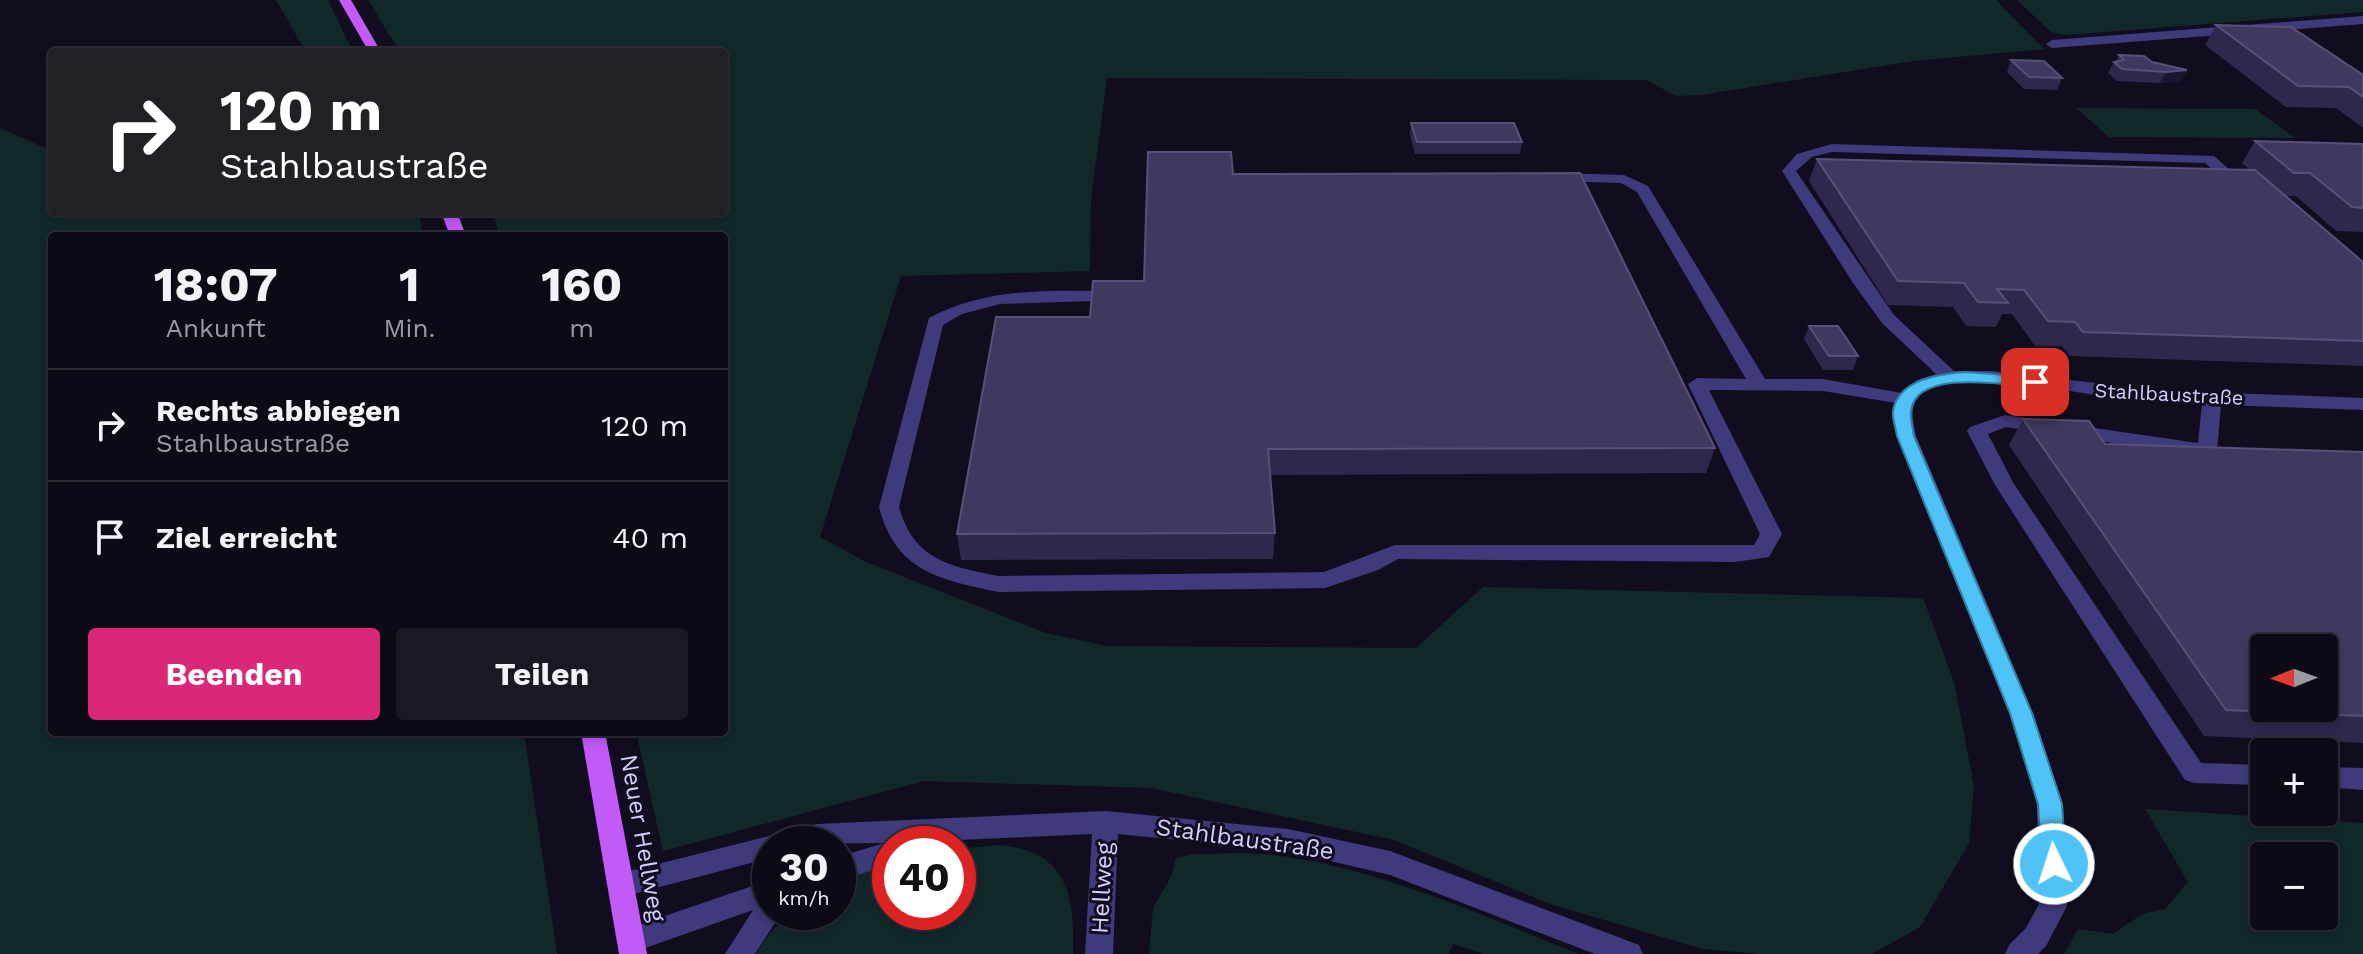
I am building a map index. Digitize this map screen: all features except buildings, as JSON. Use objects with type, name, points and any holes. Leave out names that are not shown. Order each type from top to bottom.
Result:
[{"type":"main road","points":[[345,0],[373,48]]},
{"type":"main road","name":"Neuer Hellweg","points":[[594,736],[632,947]]},
{"type":"street","points":[[2052,44],[2363,20]]},
{"type":"street","points":[[1950,378],[1888,319],[1861,283],[1789,171],[1795,159],[1810,151],[1832,148],[2209,159],[2256,200]]},
{"type":"street","points":[[1546,178],[1624,179],[1643,189],[1759,385]]},
{"type":"street","points":[[1125,296],[980,300],[953,310],[935,322],[889,507],[892,527],[900,542],[921,560],[951,574],[998,584],[1325,580],[1370,565],[1395,552],[1735,555],[1761,552],[1771,534],[1697,384],[1823,385],[1906,399],[1902,410],[1906,436],[2021,713],[2050,804],[2053,906],[2036,937],[2019,954]]},
{"type":"street","name":"Stahlbaustraße","points":[[1906,399],[1924,384],[1950,378],[2014,379],[2123,393],[2363,404]]},
{"type":"street","points":[[2212,398],[2213,454],[2005,421],[1977,431],[2005,485],[2194,773],[2250,775]]},
{"type":"street","points":[[2338,778],[2363,779]]},
{"type":"street","name":"Stahlbaustraße","points":[[856,833],[1106,822],[1288,840],[1390,863],[1629,954]]},
{"type":"street","name":"Hellweg","points":[[1099,954],[1106,822]]},
{"type":"street","name":"Stahlbaustraße","points":[[976,829],[988,826]]},
{"type":"street","points":[[622,885],[752,851]]},
{"type":"street","points":[[632,947],[752,899]]},
{"type":"street","points":[[739,954],[755,930]]},
{"type":"green space","points":[[276,0],[328,0],[351,48],[304,48]]},
{"type":"green space","points":[[368,0],[1996,0],[2044,49],[1913,61],[1701,95],[1676,96],[1646,80],[1107,78],[1091,198],[1090,271],[901,276],[820,537],[866,562],[1046,633],[1107,646],[1416,648],[1483,587],[1923,598],[1954,682],[1974,786],[1969,843],[1920,927],[1872,954],[1761,954],[1703,949],[1553,905],[1394,840],[1151,788],[924,781],[663,851],[637,736],[728,736],[728,232],[498,232],[494,216],[728,216],[728,48],[398,48]]},
{"type":"green space","points":[[2017,0],[2363,0],[2363,12],[2066,35],[2051,32]]},
{"type":"green space","points":[[2076,108],[2255,109],[2295,138],[2109,137]]},
{"type":"green space","points":[[0,128],[48,149],[48,216],[420,216],[422,232],[48,232],[48,736],[525,736],[557,954],[0,954]]},
{"type":"green space","points":[[2145,809],[2250,816],[2250,826],[2363,823],[2363,954],[2064,954],[2078,929],[2113,934],[2142,914],[2165,909],[2188,882]]},
{"type":"green space","points":[[999,845],[1022,849],[1040,856],[1053,866],[1062,879],[1072,912],[1073,954],[756,954],[773,930],[856,930],[856,875],[872,870],[872,930],[976,930],[976,847]]},
{"type":"green space","points":[[1245,853],[1286,857],[1371,876],[1457,905],[1578,954],[1485,954],[1453,944],[1449,954],[1149,954],[1153,908],[1172,875],[1176,858],[1195,854]]},
{"type":"route","points":[[2035,382],[1965,377],[1939,379],[1914,390],[1902,410],[1906,436],[2021,713],[2050,804],[2054,864]]}]
